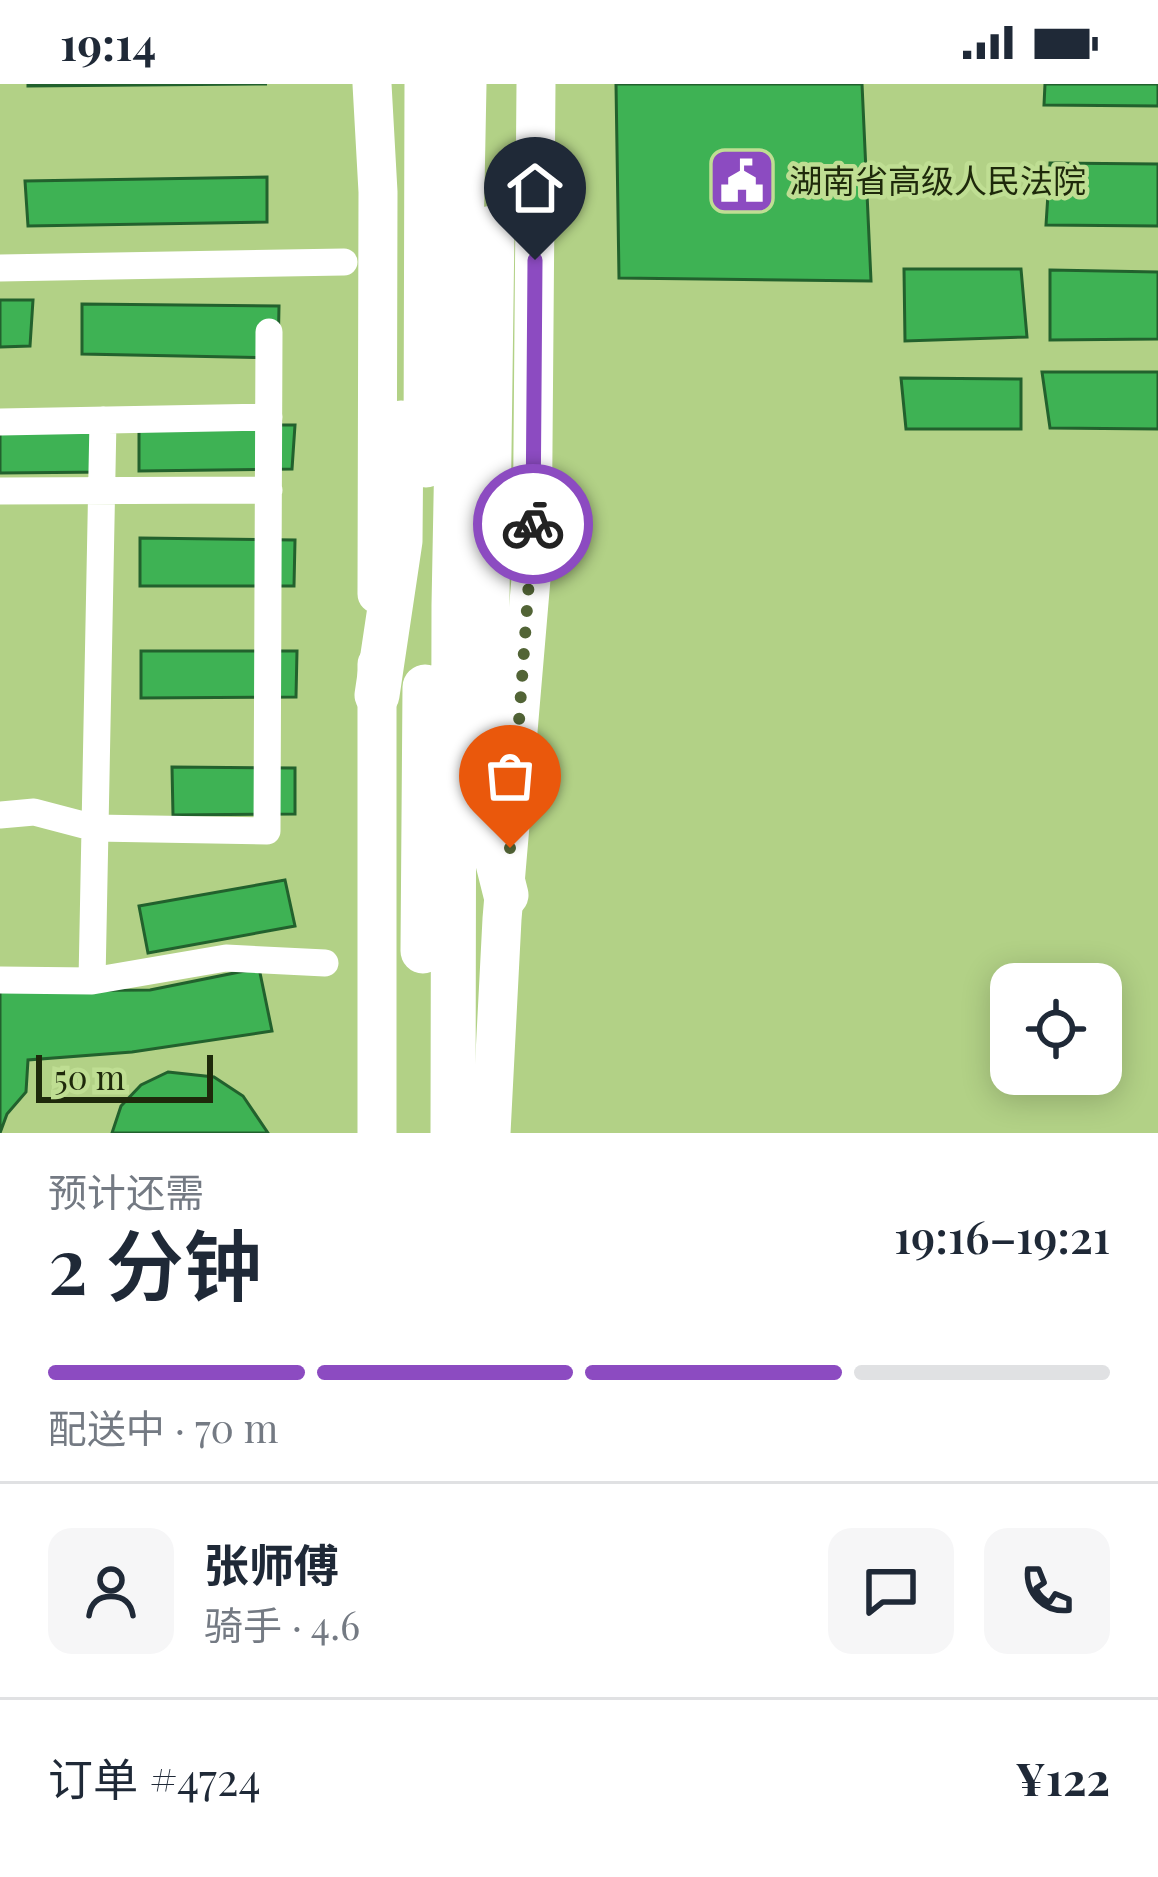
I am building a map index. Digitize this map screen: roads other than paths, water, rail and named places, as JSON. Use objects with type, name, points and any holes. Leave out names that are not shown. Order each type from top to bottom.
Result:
[{"type":"highway","points":[[376,695],[400,541],[405,84]]},
{"type":"highway","points":[[421,1133],[427,84]]},
{"type":"highway","points":[[452,1133],[454,604],[464,84]]},
{"type":"highway","points":[[494,84],[487,599],[490,831],[506,895]]},
{"type":"main road","points":[[372,84],[378,192],[377,1133]]},
{"type":"main road","points":[[491,1133],[532,567],[536,84]]},
{"type":"street","points":[[0,268],[344,262]]},
{"type":"street","points":[[0,815],[34,812],[95,828],[267,831],[269,332]]},
{"type":"street","points":[[0,422],[269,417]]},
{"type":"street","points":[[92,981],[103,420]]},
{"type":"street","points":[[0,491],[268,490]]},
{"type":"street","points":[[0,980],[92,981],[226,958],[325,963]]},
{"type":"place","name":"湖南省高级人民法院","points":[[742,181]]}]
